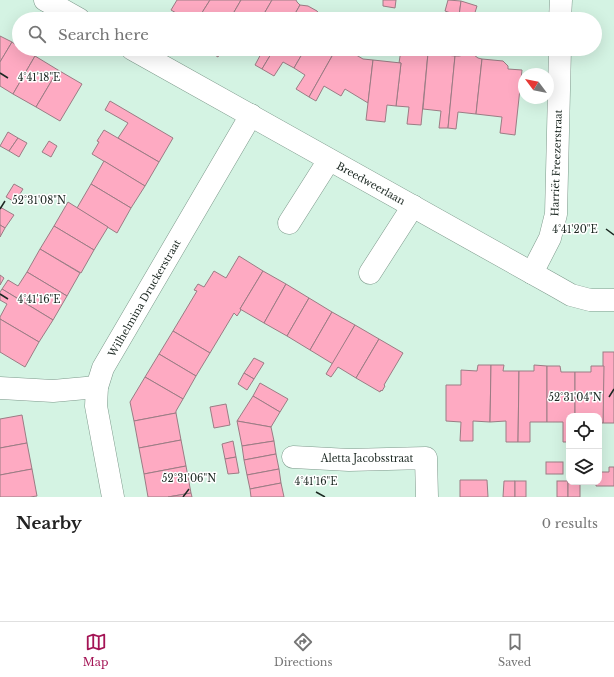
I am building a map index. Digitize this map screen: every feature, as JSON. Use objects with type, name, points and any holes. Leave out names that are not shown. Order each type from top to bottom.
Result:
[{"type":"street","points":[[45,0],[66,12]]},
{"type":"street","points":[[560,12],[561,0]]},
{"type":"street","name":"Breedweerlaan","points":[[145,56],[571,296],[590,300],[614,300]]},
{"type":"street","name":"Harriët Freezerstraat","points":[[532,273],[550,238],[556,214],[560,56]]},
{"type":"street","name":"Wilhelmina Druckerstraat","points":[[113,497],[96,406],[97,387],[103,368],[251,115]]},
{"type":"street","points":[[289,223],[329,160]]},
{"type":"street","points":[[370,273],[413,206]]},
{"type":"street","points":[[0,388],[53,391],[97,387]]},
{"type":"street","name":"Aletta Jacobsstraat","points":[[293,457],[349,460],[426,458],[427,497]]},
{"type":"building","points":[[177,0],[210,0],[202,12],[174,12],[171,10]]},
{"type":"building","points":[[210,0],[241,0],[234,12],[202,12]]},
{"type":"building","points":[[241,0],[272,0],[265,12],[234,12]]},
{"type":"building","points":[[272,0],[296,0],[300,5],[296,12],[265,12]]},
{"type":"building","points":[[383,0],[396,0],[395,8],[383,6]]},
{"type":"building","points":[[448,0],[461,1],[460,12],[445,11]]},
{"type":"building","points":[[461,1],[477,6],[475,12],[460,12]]},
{"type":"building","points":[[300,5],[308,6],[318,12],[296,12]]},
{"type":"building","points":[[0,36],[12,42],[0,62]]},
{"type":"building","points":[[12,42],[12,56],[35,56],[13,94],[0,86],[0,62]]},
{"type":"building","points":[[35,56],[58,70],[36,107],[13,94]]},
{"type":"building","points":[[260,56],[270,56],[262,69],[255,65]]},
{"type":"building","points":[[270,56],[301,56],[294,68],[283,62],[274,76],[262,69]]},
{"type":"building","points":[[301,56],[332,56],[309,97],[296,89],[305,75],[294,68]]},
{"type":"building","points":[[332,56],[358,56],[363,59],[373,60],[368,103],[345,89],[341,96],[324,86],[316,101],[309,97]]},
{"type":"building","points":[[400,56],[428,56],[421,125],[407,124],[409,107],[396,106],[401,63],[399,63]]},
{"type":"building","points":[[428,56],[455,56],[448,128],[439,128],[441,111],[423,109]]},
{"type":"building","points":[[455,56],[475,56],[482,59],[476,114],[458,112],[456,129],[448,128]]},
{"type":"building","points":[[482,59],[503,61],[508,66],[508,69],[518,70],[518,104],[515,135],[500,133],[502,117],[476,114]]},
{"type":"building","points":[[373,60],[401,63],[396,106],[387,105],[385,122],[366,120]]},
{"type":"building","points":[[58,70],[82,84],[60,121],[36,107]]},
{"type":"building","points":[[110,101],[173,138],[159,162],[118,138],[128,123],[105,110]]},
{"type":"building","points":[[104,130],[159,162],[145,186],[92,154],[99,142],[97,141]]},
{"type":"building","points":[[8,132],[18,138],[9,151],[0,146]]},
{"type":"building","points":[[18,138],[27,143],[19,157],[9,151]]},
{"type":"building","points":[[49,141],[57,146],[51,157],[42,152]]},
{"type":"building","points":[[104,161],[145,186],[131,208],[91,184]]},
{"type":"building","points":[[14,184],[23,189],[15,202],[6,197]]},
{"type":"building","points":[[91,184],[131,208],[117,233],[77,208]]},
{"type":"building","points":[[68,202],[108,227],[94,250],[54,226]]},
{"type":"building","points":[[0,207],[14,215],[5,228],[0,225]]},
{"type":"building","points":[[0,225],[5,228],[0,237]]},
{"type":"building","points":[[54,226],[94,250],[81,273],[40,249]]},
{"type":"building","points":[[40,249],[80,273],[67,296],[27,272]]},
{"type":"building","points":[[239,256],[263,271],[240,309],[241,310],[237,316],[234,313],[210,353],[173,331],[197,291],[194,290],[198,284],[204,287],[214,271],[226,278]]},
{"type":"building","points":[[263,271],[286,284],[264,323],[240,309]]},
{"type":"building","points":[[27,272],[67,296],[53,320],[2,289],[8,280],[18,286]]},
{"type":"building","points":[[0,275],[4,278],[0,285]]},
{"type":"building","points":[[286,284],[309,298],[287,336],[264,323]]},
{"type":"building","points":[[2,289],[53,320],[39,342],[0,319],[7,304],[0,300],[0,292]]},
{"type":"building","points":[[309,298],[332,312],[310,350],[287,336]]},
{"type":"building","points":[[332,312],[355,325],[333,364],[310,350]]},
{"type":"building","points":[[0,319],[39,342],[25,367],[0,352]]},
{"type":"building","points":[[355,325],[379,339],[356,378],[338,367],[331,377],[326,374]]},
{"type":"building","points":[[173,331],[210,353],[196,376],[159,354]]},
{"type":"building","points":[[379,339],[403,353],[384,385],[385,386],[380,392],[356,378]]},
{"type":"building","points":[[603,352],[614,352],[614,423],[603,423]]},
{"type":"building","points":[[159,354],[196,376],[183,399],[145,377]]},
{"type":"building","points":[[254,358],[264,363],[254,379],[244,373]]},
{"type":"building","points":[[478,365],[491,365],[490,422],[473,421],[473,441],[460,441],[461,422],[446,421],[446,385],[461,385],[461,370],[477,371]]},
{"type":"building","points":[[491,365],[504,365],[503,371],[519,371],[518,442],[506,442],[506,421],[490,422]]},
{"type":"building","points":[[534,365],[547,366],[547,422],[530,422],[530,442],[518,442],[519,371],[534,371]]},
{"type":"building","points":[[547,366],[560,366],[561,372],[575,372],[575,413],[566,413],[566,442],[563,442],[563,422],[547,422]]},
{"type":"building","points":[[591,366],[604,366],[603,423],[602,413],[575,413],[575,372],[591,372]]},
{"type":"building","points":[[244,373],[254,379],[247,390],[238,384]]},
{"type":"building","points":[[145,377],[183,399],[176,413],[134,421],[130,402]]},
{"type":"building","points":[[260,383],[288,399],[280,412],[253,396]]},
{"type":"building","points":[[253,396],[280,412],[271,427],[237,421]]},
{"type":"building","points":[[226,404],[230,425],[214,428],[210,407]]},
{"type":"building","points":[[176,413],[181,440],[139,448],[134,421]]},
{"type":"building","points":[[22,415],[27,443],[0,448],[0,419]]},
{"type":"building","points":[[237,421],[271,427],[274,441],[242,446]]},
{"type":"building","points":[[181,440],[186,466],[144,474],[139,448]]},
{"type":"building","points":[[233,441],[236,457],[225,459],[222,444]]},
{"type":"building","points":[[274,441],[276,454],[244,460],[242,446]]},
{"type":"building","points":[[27,443],[32,469],[0,475],[0,448]]},
{"type":"building","points":[[276,454],[279,469],[247,475],[244,460]]},
{"type":"building","points":[[236,457],[239,473],[228,474],[225,459]]},
{"type":"building","points":[[546,462],[563,462],[563,474],[546,474]]},
{"type":"building","points":[[186,466],[191,493],[168,497],[148,497],[144,474]]},
{"type":"building","points":[[609,467],[614,467],[614,486],[596,486],[602,485],[602,472],[609,472]]},
{"type":"building","points":[[32,469],[37,496],[0,497],[0,475]]},
{"type":"building","points":[[279,469],[281,483],[250,489],[247,475]]},
{"type":"building","points":[[460,480],[487,480],[488,497],[460,497]]},
{"type":"building","points":[[504,481],[515,481],[515,497],[503,497]]},
{"type":"building","points":[[515,481],[526,481],[526,497],[515,497]]},
{"type":"building","points":[[557,481],[566,481],[566,485],[568,485],[568,497],[557,497]]},
{"type":"building","points":[[281,483],[284,497],[251,497],[250,489]]},
{"type":"building","points":[[568,485],[580,485],[580,497],[568,497]]},
{"type":"building","points":[[191,493],[192,497],[168,497]]}]
